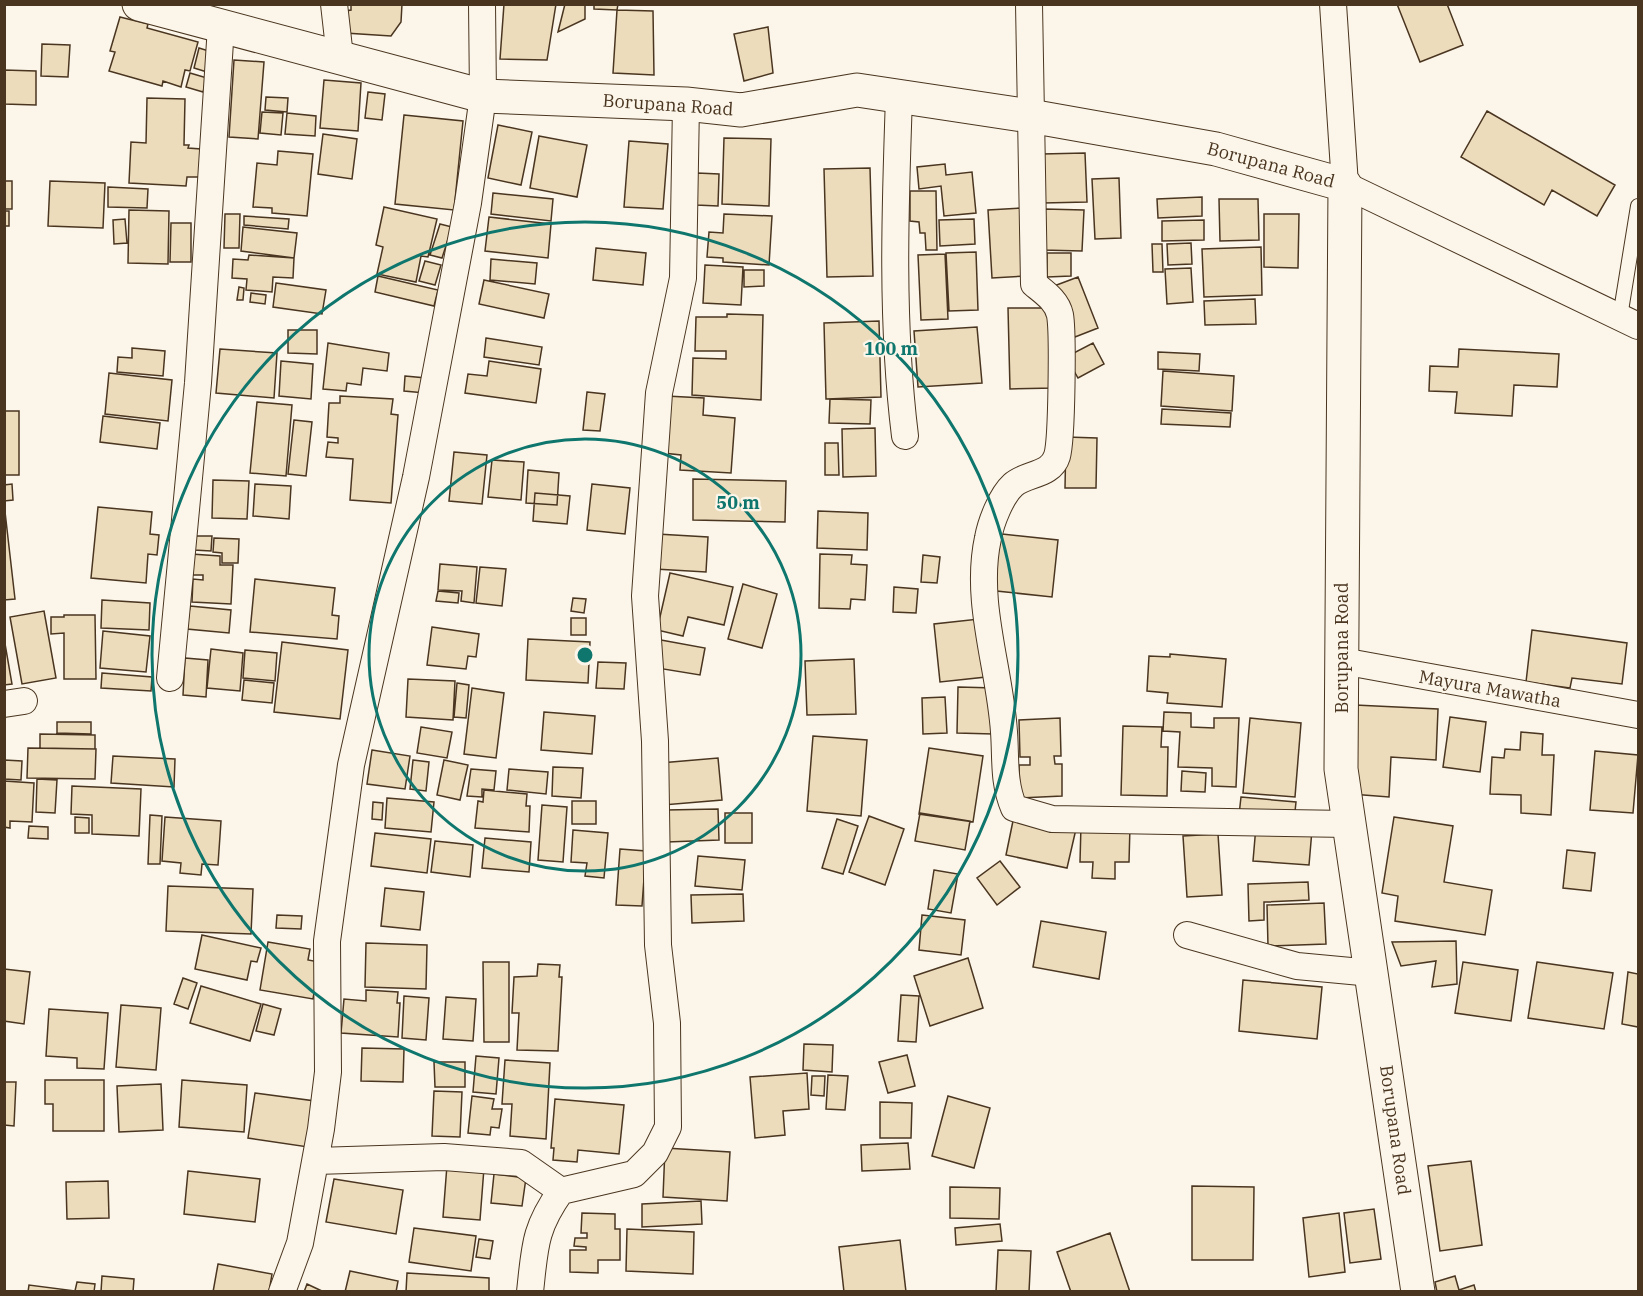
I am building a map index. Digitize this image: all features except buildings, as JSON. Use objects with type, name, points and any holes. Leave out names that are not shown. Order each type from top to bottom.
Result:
[{"type":"main road","name":"Borupana Road","points":[[139,4],[483,96],[686,104],[741,110],[857,90],[1030,116],[1216,149],[1345,185],[1341,769],[1418,1292]]},
{"type":"street","points":[[334,4],[340,57]]},
{"type":"street","points":[[282,1292],[300,1243],[316,1161],[328,1072],[327,941],[351,765],[416,477],[468,203],[483,96],[482,4]]},
{"type":"street","points":[[1029,4],[1034,284],[1049,296],[1060,315],[1060,413],[1058,457],[1049,468],[1013,484],[1000,504],[988,537],[984,586],[1004,732],[1004,772],[1014,808],[1052,819],[1348,824]]},
{"type":"street","points":[[1334,4],[1345,185],[1629,322]]},
{"type":"street","points":[[170,678],[198,383],[221,26]]},
{"type":"street","points":[[899,97],[893,249],[898,381],[905,436]]},
{"type":"street","points":[[530,1292],[535,1244],[544,1215],[561,1191],[634,1174],[655,1153],[668,1127],[667,1023],[658,945],[655,741],[645,596],[659,393],[683,278],[686,104]]},
{"type":"street","name":"Mayura Mawatha","points":[[1342,661],[1638,715]]},
{"type":"street","points":[[1186,935],[1297,966],[1372,973]]},
{"type":"street","points":[[316,1161],[444,1156],[521,1163],[561,1191]]},
{"type":"lane","points":[[1629,322],[1638,206]]}]
